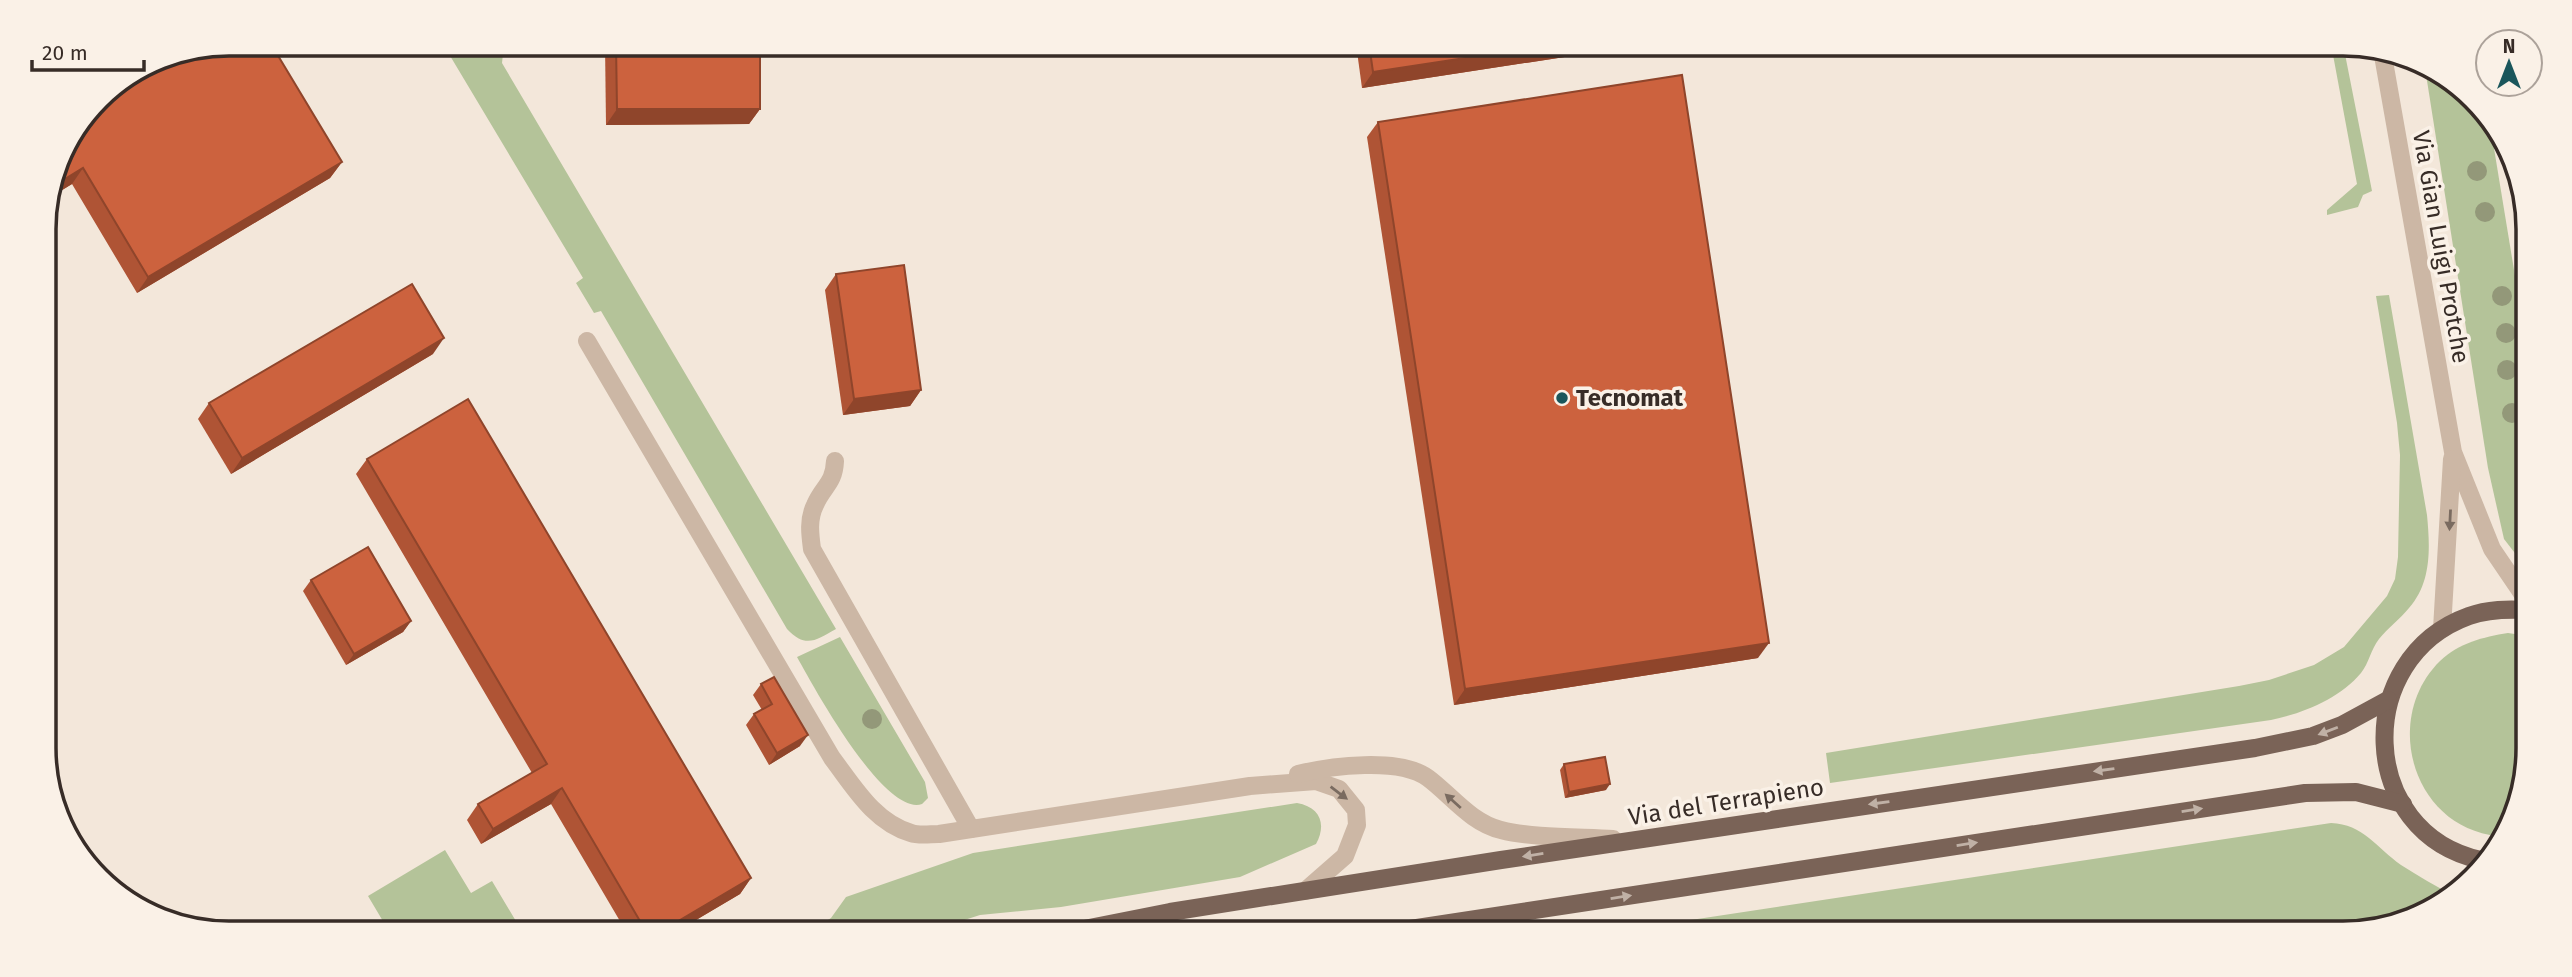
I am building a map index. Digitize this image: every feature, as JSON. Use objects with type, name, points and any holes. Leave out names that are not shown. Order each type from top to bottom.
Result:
[{"type":"main road","points":[[2476,858],[2445,845],[2421,828],[2403,804],[2391,780],[2385,754],[2384,727],[2389,700],[2400,673],[2418,649],[2442,629],[2470,615],[2501,609],[2516,610]]},
{"type":"main road","name":"Via del Terrapieno","points":[[1125,921],[1634,840],[2266,746],[2313,736],[2342,725],[2389,700]]},
{"type":"main road","points":[[1463,921],[2305,793],[2356,792],[2403,804]]},
{"type":"street","name":"Via Gian Luigi Protche","points":[[2384,61],[2453,452],[2492,549],[2516,585]]},
{"type":"street","points":[[587,341],[832,758],[866,804],[893,826],[914,834],[939,834],[1250,786],[1315,781],[1339,789],[1356,810],[1357,825],[1345,856],[1305,891]]},
{"type":"street","name":"Via Gian Luigi Protche","points":[[2442,629],[2453,452]]},
{"type":"street","points":[[835,461],[834,475],[814,505],[809,528],[812,549],[971,830]]},
{"type":"street","points":[[1250,786],[1347,765],[1394,766],[1426,776],[1459,808],[1499,830],[1634,840]]},
{"type":"green space","points":[[450,56],[503,56],[502,63],[836,629],[817,639],[806,641],[787,629],[601,311],[594,313],[576,283],[583,278]]},
{"type":"green space","points":[[2333,56],[2345,56],[2372,191],[2363,195],[2358,207],[2327,215],[2327,210],[2357,184]]},
{"type":"green space","points":[[2427,78],[2457,99],[2473,115],[2493,144],[2516,282],[2516,554],[2504,539],[2488,468]]},
{"type":"green space","points":[[2389,295],[2427,515],[2428,564],[2417,598],[2379,639],[2364,669],[2352,682],[2320,704],[2271,720],[1830,783],[1826,753],[2269,680],[2314,665],[2344,647],[2387,596],[2395,579],[2398,557],[2400,455],[2376,296]]},
{"type":"green space","points":[[2516,634],[2515,771],[2507,804],[2492,835],[2469,829],[2445,813],[2427,792],[2415,767],[2410,740],[2412,712],[2422,685],[2440,661],[2455,650],[2490,637]]},
{"type":"green space","points":[[840,637],[925,782],[928,798],[922,804],[906,803],[870,770],[833,719],[797,657]]},
{"type":"green space","points":[[1297,803],[1316,812],[1321,823],[1316,844],[1240,877],[1061,907],[980,915],[961,921],[826,921],[846,897],[973,853]]},
{"type":"green space","points":[[2331,823],[2342,824],[2361,832],[2401,865],[2442,889],[2430,898],[2399,912],[2354,921],[1684,921]]},
{"type":"green space","points":[[445,850],[471,893],[492,881],[516,921],[383,921],[368,896]]},
{"type":"building","points":[[229,56],[278,56],[342,162],[148,277],[83,168],[63,180],[85,133],[99,115],[124,92],[142,79],[173,65],[206,57]]},
{"type":"building","points":[[616,56],[760,56],[760,109],[617,109]]},
{"type":"building","points":[[1371,56],[1478,56],[1373,72]]},
{"type":"building","name":"Tecnomat","points":[[1682,75],[1769,643],[1465,689],[1378,122]]},
{"type":"building","points":[[904,265],[921,390],[854,399],[836,274]]},
{"type":"building","points":[[412,284],[444,338],[242,458],[209,403]]},
{"type":"building","points":[[468,399],[751,878],[678,921],[640,921],[562,788],[493,829],[478,804],[547,764],[367,459]]},
{"type":"building","points":[[368,547],[411,621],[354,654],[311,580]]},
{"type":"building","points":[[774,677],[808,735],[777,753],[754,714],[772,704],[761,684]]},
{"type":"building","points":[[1605,757],[1610,784],[1569,792],[1564,764]]},
{"type":"place","name":"Tecnomat","points":[[1562,398]]}]
